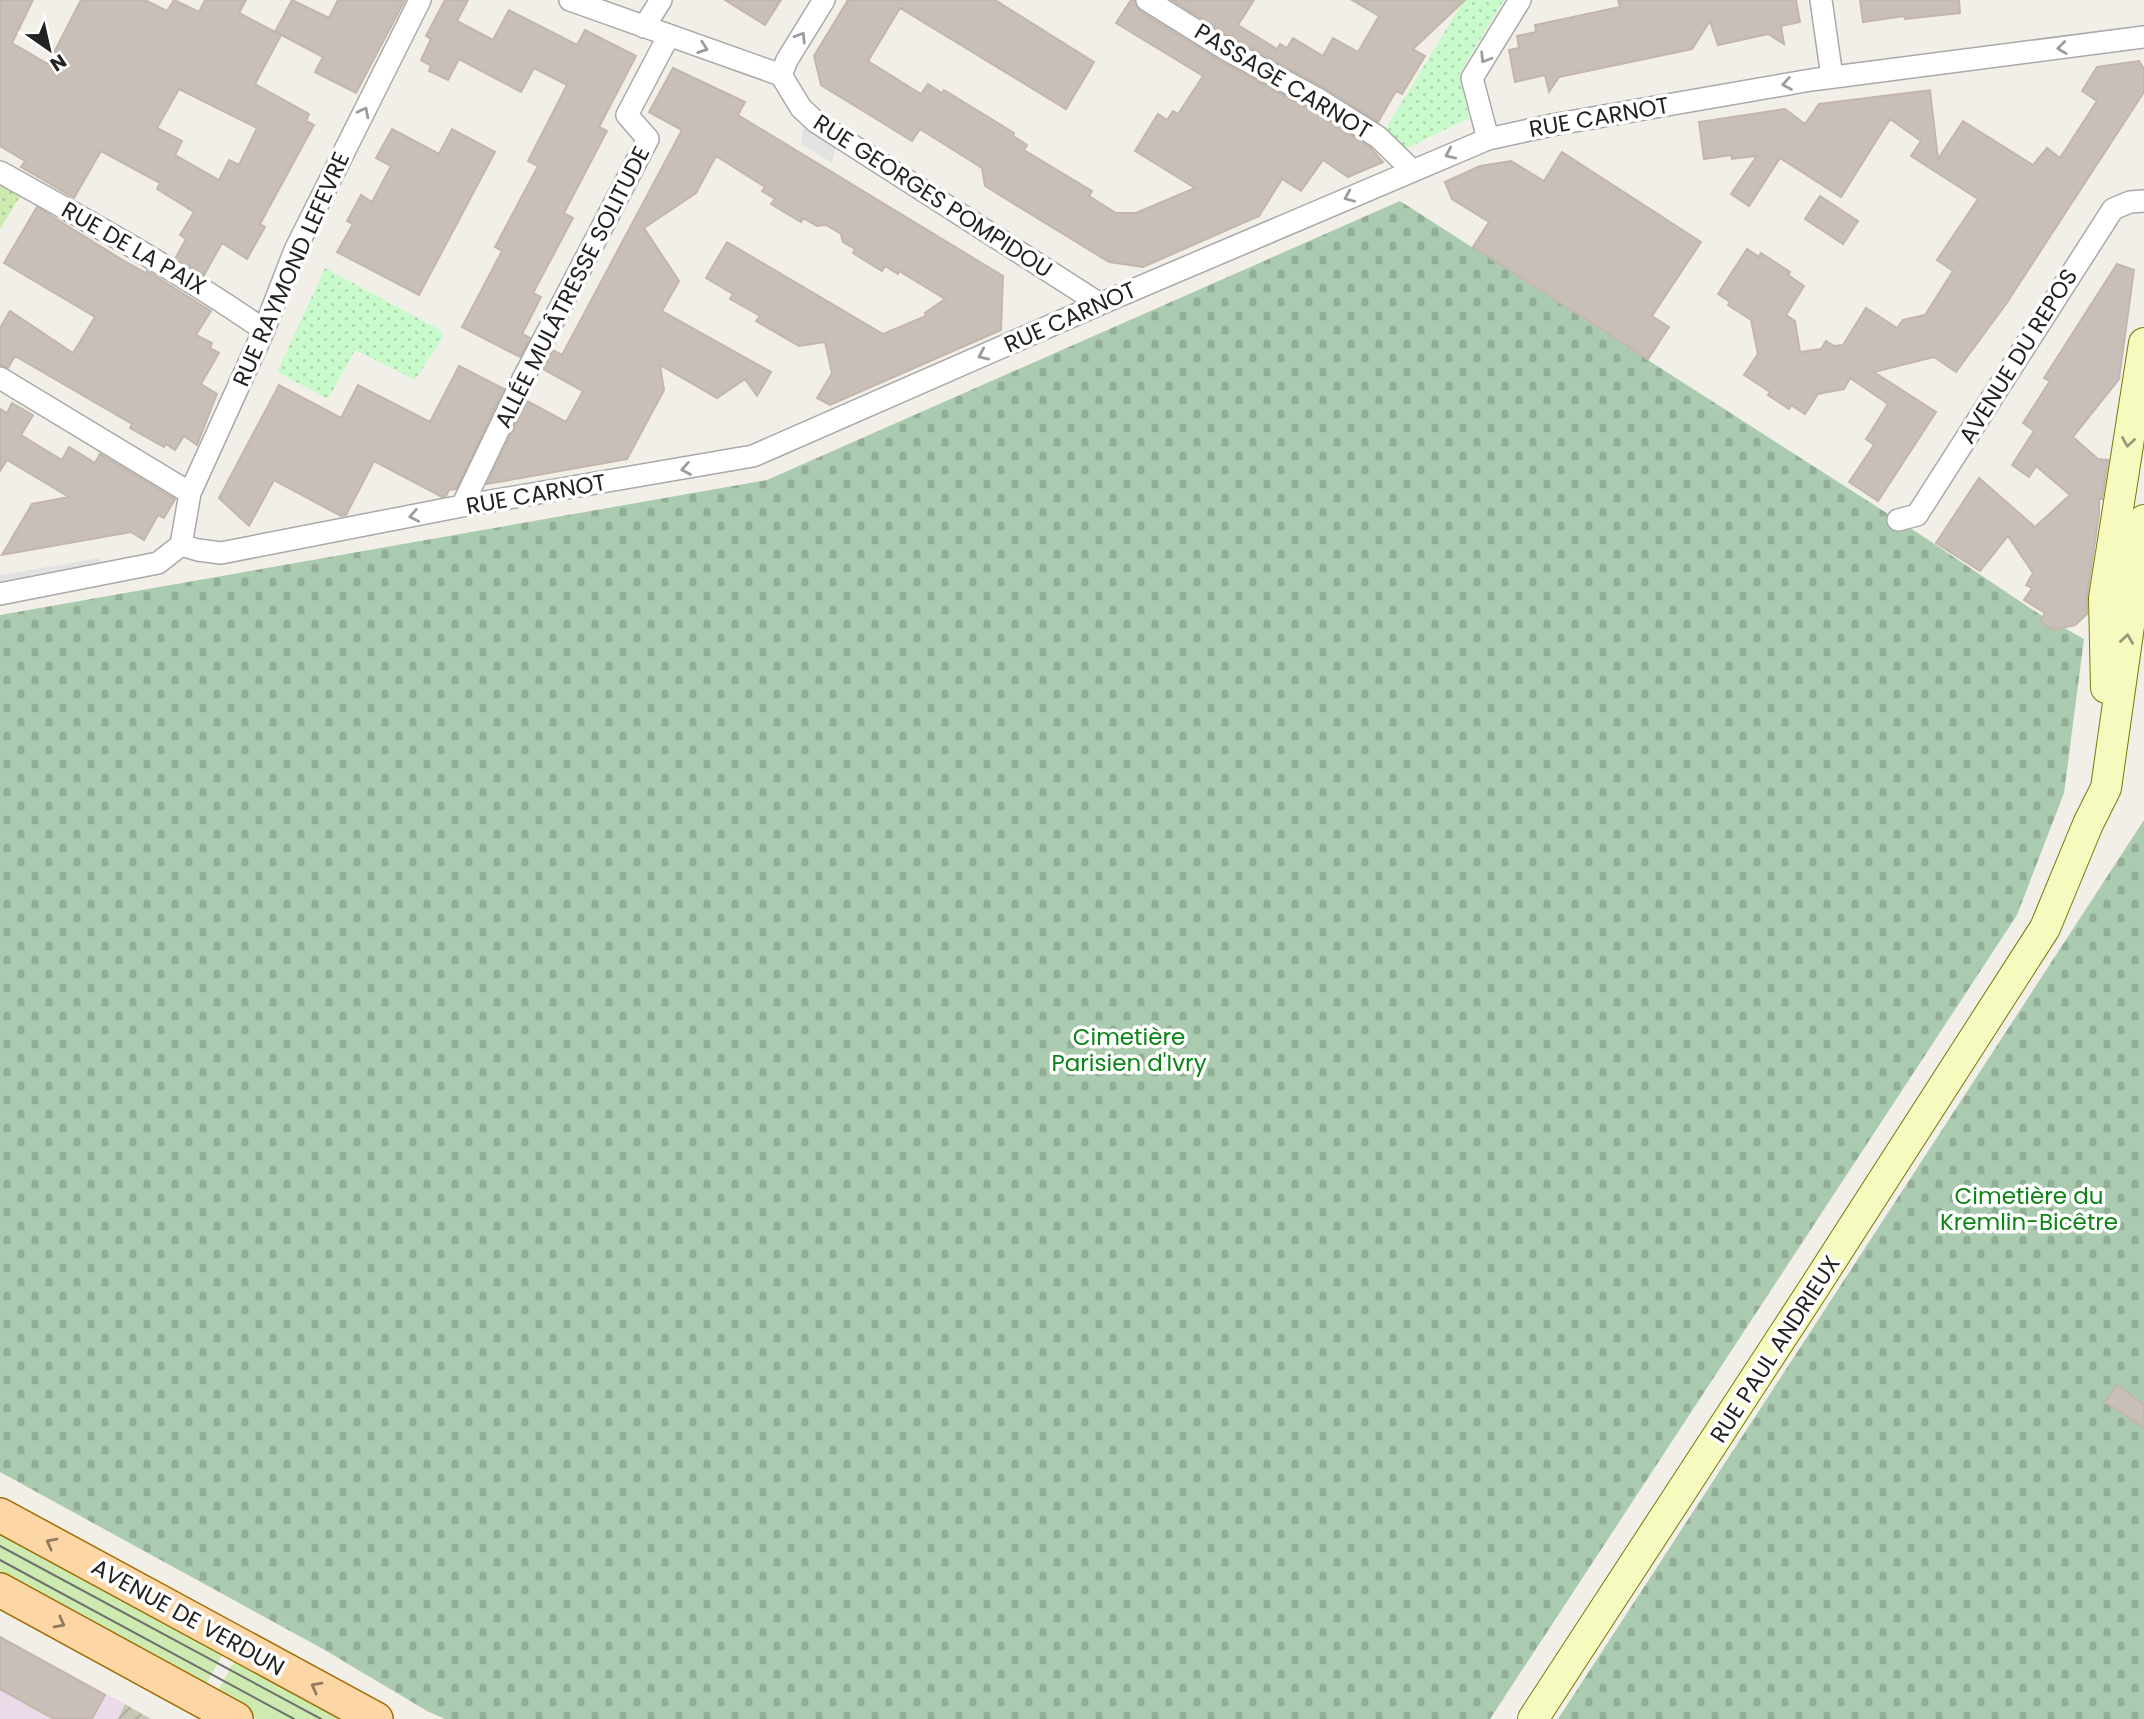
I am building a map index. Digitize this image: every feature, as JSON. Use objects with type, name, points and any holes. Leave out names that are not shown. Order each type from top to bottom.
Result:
[{"type":"main road","points":[[2088,824],[2106,688],[2104,598],[2144,343]]},
{"type":"main road","points":[[2088,824],[2106,788],[2144,520]]},
{"type":"main road","name":"RUE PAUL ANDRIEUX","points":[[1533,1719],[2045,928],[2088,824]]},
{"type":"main road","name":"AVENUE DE VERDUN","points":[[0,1515],[376,1719]]},
{"type":"main road","points":[[0,1590],[236,1719]]},
{"type":"street","name":"RUE RAYMOND LEFEVRE","points":[[181,545],[190,493],[264,330],[295,250],[420,0]]},
{"type":"street","points":[[570,0],[781,75],[787,60],[824,0]]},
{"type":"street","points":[[644,27],[661,0]]},
{"type":"street","name":"PASSAGE CARNOT","points":[[1147,0],[1378,137],[1412,170]]},
{"type":"street","points":[[1488,139],[1472,78],[1520,0]]},
{"type":"street","points":[[1821,0],[1832,76]]},
{"type":"street","name":"ALLÉE MULÂTRESSE SOLITUDE","points":[[462,506],[524,377],[648,139],[627,115],[668,37]]},
{"type":"street","name":"RUE CARNOT","points":[[181,545],[220,553],[462,506],[753,456],[1100,304],[1488,139],[1552,125],[1832,76],[2144,37]]},
{"type":"street","name":"RUE GEORGES POMPIDOU","points":[[781,75],[801,108],[816,122],[1100,304]]},
{"type":"street","name":"RUE DE LA PAIX","points":[[0,172],[165,265],[264,330]]},
{"type":"street","name":"AVENUE DU REPOS","points":[[1898,520],[1917,514],[2113,209],[2130,202],[2144,201]]},
{"type":"street","points":[[0,379],[190,493]]},
{"type":"street","points":[[0,594],[158,563],[181,545]]},
{"type":"shaded area","points":[[804,125],[836,145],[832,163],[801,144]]},
{"type":"shaded area","points":[[100,558],[101,564],[0,582],[0,575]]},
{"type":"shaded area","points":[[4,1639],[125,1704],[118,1719],[0,1719],[0,1647]]},
{"type":"shaded area","points":[[125,1704],[151,1719],[118,1719]]},
{"type":"green space","points":[[1464,0],[1504,0],[1459,74],[1469,118],[1397,153],[1382,135]]},
{"type":"green space","points":[[0,183],[21,195],[0,229]]},
{"type":"green space","name":"Cimetière Parisien d'Ivry","points":[[1400,201],[1924,537],[2039,614],[2084,639],[2064,793],[2017,915],[1490,1719],[445,1719],[0,1472],[0,615],[767,480]]},
{"type":"green space","points":[[325,268],[440,330],[444,336],[415,380],[355,350],[328,399],[277,372]]},
{"type":"green space","name":"Cimetière du Kremlin-Bicêtre","points":[[2144,820],[2144,1719],[1558,1719]]},
{"type":"green space","points":[[0,1523],[227,1646],[203,1690],[0,1578]]},
{"type":"green space","points":[[239,1653],[360,1719],[257,1719],[215,1696]]},
{"type":"building","points":[[0,0],[33,0],[12,43],[48,64],[81,0],[145,0],[167,11],[174,0],[199,12],[205,0],[246,0],[239,13],[275,32],[292,0],[329,18],[338,0],[405,0],[356,93],[315,72],[323,57],[276,32],[281,35],[255,84],[309,114],[306,121],[314,125],[260,224],[265,227],[247,259],[222,243],[204,275],[176,257],[186,239],[180,235],[194,212],[157,189],[160,183],[101,151],[74,198],[21,167],[25,161],[0,146]],"holes":[[[179,89],[257,128],[239,165],[229,160],[219,180],[175,155],[182,141],[157,128]]]},
{"type":"building","points":[[445,0],[468,0],[457,21],[493,40],[509,10],[577,45],[585,30],[636,56],[599,127],[607,131],[564,213],[573,218],[533,293],[541,297],[522,334],[530,338],[520,357],[462,327],[502,251],[495,247],[538,166],[528,161],[567,85],[534,68],[521,92],[459,59],[448,80],[429,71],[431,66],[421,60],[431,39],[426,36]]},
{"type":"building","points":[[725,0],[781,0],[765,25]]},
{"type":"building","points":[[848,0],[995,0],[1094,62],[1066,109],[900,8],[868,61],[921,94],[928,84],[942,93],[944,90],[1014,133],[1013,136],[1027,145],[1024,150],[1092,191],[1089,196],[1116,213],[1136,213],[1195,188],[1135,151],[1158,114],[1167,120],[1173,111],[1178,114],[1203,76],[1116,23],[1131,0],[1134,0],[1140,11],[1222,62],[1309,109],[1370,147],[1383,162],[1348,177],[1323,160],[1301,191],[1282,179],[1259,216],[1143,267],[1109,262],[985,186],[982,168],[920,129],[912,141],[821,85],[814,56]]},
{"type":"building","points":[[1172,0],[1254,0],[1238,25],[1277,49],[1280,44],[1287,48],[1293,38],[1323,56],[1333,38],[1358,52],[1379,16],[1352,0],[1465,0],[1413,49],[1425,56],[1402,94],[1396,91],[1378,122]]},
{"type":"building","points":[[1618,0],[1796,0],[1800,22],[1781,26],[1784,44],[1768,34],[1718,45],[1710,21],[1692,49],[1559,77],[1549,92],[1545,75],[1515,82],[1509,50],[1519,48],[1517,36],[1536,32],[1535,25],[1620,7]]},
{"type":"building","points":[[1860,0],[1959,0],[1960,13],[1905,19],[1904,16],[1863,22]]},
{"type":"building","points":[[2139,61],[2144,69],[2144,92],[2006,304],[1956,372],[1934,357],[1874,372],[1936,412],[1878,501],[1849,482],[1874,445],[1866,439],[1888,404],[1850,378],[1844,389],[1818,394],[1805,414],[1791,405],[1789,409],[1768,395],[1770,392],[1744,375],[1758,354],[1751,320],[1728,305],[1730,302],[1718,294],[1747,249],[1759,257],[1761,253],[1790,272],[1788,275],[1804,286],[1786,315],[1795,321],[1800,352],[1821,349],[1826,341],[1834,346],[1843,345],[1866,308],[1897,328],[1903,320],[1925,315],[1953,271],[1937,260],[1978,199],[1911,156],[1921,141],[1890,119],[1841,197],[1780,158],[1749,206],[1731,194],[1757,156],[1732,159],[1731,155],[1704,159],[1699,122],[1785,109],[1805,124],[1819,104],[1930,90],[1938,159],[1963,121],[2033,165],[2047,148],[2060,158],[2097,101],[2082,91],[2097,67]]},
{"type":"building","points":[[673,68],[745,102],[738,115],[1003,276],[1001,330],[830,405],[817,398],[832,373],[825,342],[799,346],[756,321],[760,316],[730,299],[733,294],[706,278],[727,242],[883,334],[926,316],[925,313],[945,299],[899,271],[898,274],[885,266],[882,271],[853,253],[855,249],[843,242],[841,234],[826,225],[817,226],[803,218],[801,222],[771,204],[775,199],[762,191],[765,187],[716,156],[696,193],[644,228],[679,281],[662,311],[771,372],[757,396],[745,379],[717,398],[660,365],[664,390],[627,459],[487,484],[527,401],[566,422],[583,391],[543,369],[553,350],[562,355],[682,130],[649,112]]},
{"type":"building","points":[[392,129],[439,154],[452,129],[495,152],[419,295],[337,252],[353,224],[347,221],[361,195],[372,202],[391,166],[376,158]]},
{"type":"building","points":[[1562,152],[1701,242],[1652,316],[1669,327],[1648,359],[1473,247],[1489,222],[1452,199],[1445,182],[1480,166],[1511,161],[1544,181]]},
{"type":"building","points":[[1820,196],[1858,221],[1843,244],[1805,219]]},
{"type":"building","points":[[37,207],[211,311],[196,335],[212,343],[210,348],[219,353],[201,384],[217,394],[197,445],[184,436],[175,450],[166,444],[164,447],[130,428],[132,424],[15,356],[8,368],[0,365],[0,328],[10,311],[73,353],[95,317],[4,263]]},
{"type":"building","points":[[2117,264],[2134,270],[2119,379],[2073,437],[2098,459],[2108,460],[2102,499],[2099,499],[2087,614],[2075,625],[2053,630],[2040,621],[2045,613],[2024,600],[2032,588],[2026,585],[2033,573],[2008,536],[1980,571],[1936,543],[1979,478],[2035,527],[2070,495],[2036,466],[2029,477],[2012,465],[2034,431],[2023,423],[2050,381],[2044,378]]},
{"type":"building","points":[[459,366],[504,389],[456,489],[449,490],[446,496],[442,497],[374,461],[346,515],[341,516],[274,480],[249,526],[219,498],[279,385],[341,418],[358,385],[430,422]]},
{"type":"building","points":[[12,403],[33,415],[21,435],[62,460],[69,447],[95,463],[100,454],[175,499],[164,518],[158,515],[144,540],[131,532],[2,555],[32,504],[69,497],[7,460],[0,471],[0,409],[7,413]]},
{"type":"building","points":[[2117,1385],[2144,1405],[2144,1428],[2105,1402]]},
{"type":"building","points":[[0,1637],[105,1695],[92,1719],[54,1719],[0,1689]]},
{"type":"tram line","points":[[0,1546],[321,1719]]},
{"type":"tram line","points":[[0,1560],[294,1719]]}]
